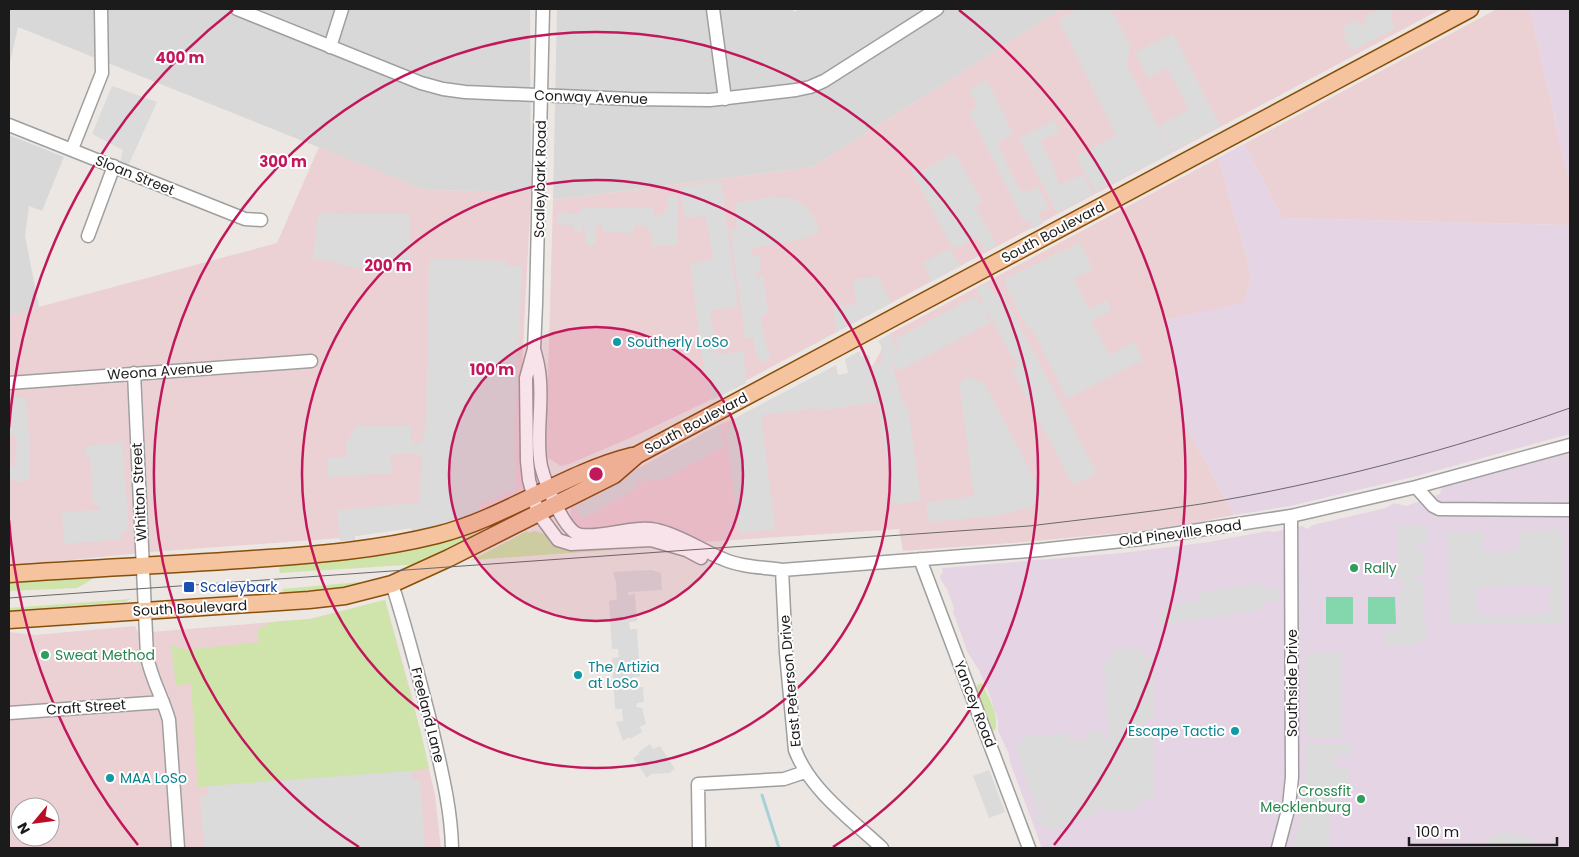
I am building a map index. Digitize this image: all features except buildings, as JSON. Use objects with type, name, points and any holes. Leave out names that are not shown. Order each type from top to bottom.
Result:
[{"type":"main road","name":"South Boulevard","points":[[9,620],[309,600],[345,596],[392,584],[449,558],[538,513],[553,497],[608,462],[637,455],[1470,9]]},
{"type":"main road","name":"South Boulevard","points":[[9,574],[307,555],[386,546],[438,535],[463,527],[532,497],[553,497]]},
{"type":"street","points":[[72,149],[102,73],[100,9]]},
{"type":"street","name":"Conway Avenue","points":[[237,9],[421,83],[442,89],[465,92],[631,99],[725,99],[810,87],[824,81],[937,9]]},
{"type":"street","points":[[330,46],[342,9]]},
{"type":"street","name":"Scaleybark Road","points":[[538,513],[532,497],[527,461],[526,378],[534,349],[543,9]]},
{"type":"street","points":[[713,9],[725,99]]},
{"type":"street","name":"Sloan Street","points":[[9,125],[244,219],[261,220]]},
{"type":"street","points":[[88,236],[114,166]]},
{"type":"street","name":"Scaleybark Road","points":[[534,349],[539,372],[538,422],[541,465],[553,497]]},
{"type":"street","name":"Weona Avenue","points":[[9,383],[311,360]]},
{"type":"street","name":"Whitton Street","points":[[134,373],[148,664],[169,720],[178,848]]},
{"type":"street","name":"Old Pineville Road","points":[[553,497],[565,524],[572,532],[581,535],[635,529],[657,530],[688,541],[730,562],[782,570],[1040,550],[1140,539],[1291,516],[1416,487],[1570,444]]},
{"type":"street","points":[[1416,487],[1439,509],[1570,510]]},
{"type":"street","name":"Old Pineville Road","points":[[538,513],[558,540],[571,544],[652,540],[686,550],[718,566],[745,574],[768,576],[782,570]]},
{"type":"street","name":"Southside Drive","points":[[1278,848],[1289,806],[1292,777],[1291,516]]},
{"type":"street","name":"Yancey Road","points":[[920,559],[1029,848]]},
{"type":"street","name":"East Peterson Drive","points":[[782,570],[786,653],[792,735],[795,750],[805,772],[813,783],[882,848]]},
{"type":"street","name":"Freeland Lane","points":[[392,584],[401,610],[447,792],[452,848]]},
{"type":"street","name":"Craft Street","points":[[9,713],[163,702]]},
{"type":"street","points":[[699,848],[698,784],[784,779],[805,772]]},
{"type":"shaded area","points":[[9,9],[530,9],[531,192],[425,190],[18,27],[9,67]]},
{"type":"shaded area","points":[[557,9],[793,9],[794,12],[799,9],[1061,9],[813,167],[553,200]]},
{"type":"shaded area","points":[[1061,9],[1441,9],[706,402],[569,464],[561,466],[548,458],[546,450],[553,200],[813,167]]},
{"type":"shaded area","points":[[1078,9],[1111,9],[1130,46],[1127,65],[1172,153],[1095,192],[1076,156],[1116,136],[1059,20]]},
{"type":"shaded area","points":[[1379,9],[1392,9],[1392,21],[1395,28],[1352,51],[1343,36],[1347,34],[1343,27],[1356,20],[1360,26],[1367,22],[1364,17]]},
{"type":"shaded area","points":[[1497,9],[1529,9],[1531,14],[1570,187],[1570,225],[1282,218],[1244,144]]},
{"type":"shaded area","points":[[1529,9],[1570,9],[1570,187],[1531,14]]},
{"type":"shaded area","points":[[1173,33],[1220,126],[1172,151],[1159,126],[1189,109],[1167,68],[1148,78],[1135,53]]},
{"type":"shaded area","points":[[987,80],[1013,134],[997,143],[1021,192],[1027,189],[1029,192],[1038,187],[1049,208],[1038,213],[1043,223],[1033,229],[1028,220],[1024,222],[969,112],[974,109],[976,102],[969,89]]},
{"type":"shaded area","points":[[112,86],[157,102],[128,166],[120,163],[123,150],[92,134]]},
{"type":"shaded area","points":[[1054,120],[1060,131],[1041,141],[1060,185],[1083,174],[1093,194],[1057,213],[1019,138]]},
{"type":"shaded area","points":[[9,135],[64,157],[42,211],[29,206],[25,236],[39,307],[9,315]]},
{"type":"shaded area","points":[[1244,144],[1282,218],[1570,225],[1570,434],[1413,477],[1290,506],[1234,515],[1185,424],[1165,320],[1245,302],[1251,274],[1218,158]]},
{"type":"shaded area","points":[[319,147],[425,190],[531,192],[520,436],[525,488],[519,496],[474,515],[440,524],[342,538],[151,552],[9,566],[9,315],[277,243]]},
{"type":"shaded area","points":[[955,153],[982,202],[975,207],[997,245],[985,251],[977,237],[956,248],[950,243],[909,167],[914,164],[919,172]]},
{"type":"shaded area","points":[[1218,158],[1251,274],[1245,303],[1165,320],[1185,424],[1234,515],[1189,524],[1130,532],[903,551],[899,529],[704,542],[669,527],[652,523],[583,528],[572,519],[570,511],[573,503],[721,424],[873,365],[891,333]]},
{"type":"shaded area","points":[[721,181],[738,306],[710,311],[717,355],[744,351],[746,383],[712,400],[709,384],[706,384],[690,263],[713,259],[706,216],[684,218],[680,187]]},
{"type":"shaded area","points":[[668,195],[678,195],[677,246],[651,246],[652,235],[645,225],[634,226],[634,233],[603,232],[602,225],[599,225],[596,228],[596,245],[586,245],[584,225],[582,232],[574,232],[574,225],[557,225],[557,213],[581,214],[582,207],[654,207],[654,214],[656,216],[660,215],[668,207]]},
{"type":"shaded area","points":[[772,197],[790,198],[805,206],[816,220],[819,233],[802,239],[752,248],[752,255],[760,255],[761,271],[755,274],[756,277],[763,276],[768,313],[761,315],[766,346],[771,357],[761,363],[755,351],[753,337],[745,338],[730,229],[737,229],[735,203]]},
{"type":"shaded area","points":[[318,213],[410,214],[410,259],[384,259],[381,263],[381,270],[346,266],[329,260],[313,260]]},
{"type":"shaded area","points":[[1080,243],[1093,269],[1074,279],[1089,309],[1106,300],[1112,310],[1091,321],[1109,355],[1134,342],[1143,360],[1067,399],[1032,329],[1026,326],[1006,286],[1006,278]]},
{"type":"shaded area","points":[[950,248],[960,266],[932,281],[923,263]]},
{"type":"shaded area","points":[[429,259],[507,261],[507,266],[522,266],[515,433],[516,492],[505,492],[495,499],[478,503],[480,511],[439,525],[412,532],[411,528],[355,536],[355,540],[340,541],[337,510],[419,503],[422,458],[419,454],[390,455],[392,473],[328,477],[327,458],[347,457],[346,443],[357,426],[411,426],[411,439],[414,443],[422,442],[426,423]]},
{"type":"shaded area","points":[[878,276],[891,303],[836,332],[833,307],[856,304],[853,280]]},
{"type":"shaded area","points":[[988,283],[995,296],[1002,292],[1097,473],[1073,485],[1012,370],[1018,366],[1017,363],[988,312],[986,312],[991,322],[899,371],[894,363],[900,393],[909,413],[921,501],[893,504],[873,365],[881,364],[881,346],[878,341],[891,333],[895,348],[897,348],[899,346],[895,339],[976,296],[981,305],[983,302],[976,289]]},
{"type":"shaded area","points":[[860,351],[861,356],[869,355],[877,402],[819,411],[819,408],[761,415],[775,529],[739,533],[726,431],[737,417],[836,365],[838,375],[848,373],[845,359]]},
{"type":"shaded area","points":[[969,377],[984,383],[1043,495],[1032,507],[994,516],[929,522],[926,503],[974,496],[959,382]]},
{"type":"shaded area","points":[[26,397],[29,433],[29,480],[17,482],[9,476],[9,467],[14,466],[15,463],[17,443],[15,436],[9,436],[9,408],[14,406],[14,398]]},
{"type":"shaded area","points":[[721,424],[722,438],[725,446],[664,479],[637,482],[637,488],[582,519],[574,504]]},
{"type":"shaded area","points":[[122,442],[129,531],[122,531],[121,539],[64,544],[62,512],[102,510],[93,502],[90,457],[86,457],[85,446]]},
{"type":"shaded area","points":[[1570,451],[1570,848],[1042,848],[1010,762],[1009,754],[998,731],[998,721],[990,696],[979,670],[968,653],[947,589],[941,580],[942,568],[1122,553],[1209,542],[1302,526],[1307,529],[1313,525],[1386,508],[1394,503],[1406,506],[1440,494],[1444,486]]},
{"type":"shaded area","points":[[1414,523],[1429,533],[1426,546],[1418,545],[1415,550],[1417,552],[1425,552],[1423,573],[1417,574],[1416,578],[1423,580],[1424,614],[1428,634],[1417,646],[1385,646],[1384,629],[1398,629],[1399,596],[1403,588],[1403,581],[1398,581],[1398,526],[1412,526]]},
{"type":"shaded area","points":[[1558,530],[1563,538],[1564,623],[1449,624],[1448,531],[1483,531],[1484,551],[1518,551],[1519,531]],"holes":[[[1549,585],[1550,614],[1477,616],[1476,588]]]},
{"type":"shaded area","points":[[652,570],[661,573],[662,590],[628,592],[628,595],[635,594],[637,621],[629,622],[630,629],[637,629],[640,677],[632,677],[633,684],[637,687],[643,687],[644,702],[637,703],[636,707],[642,708],[646,724],[640,727],[642,732],[623,741],[616,722],[623,721],[622,709],[615,709],[612,658],[619,657],[618,649],[612,649],[609,601],[617,599],[616,582],[613,572]]},
{"type":"shaded area","points":[[1264,583],[1265,590],[1279,588],[1280,600],[1261,603],[1261,610],[1160,625],[1159,617],[1164,616],[1163,606],[1200,600],[1199,592]]},
{"type":"shaded area","points":[[385,600],[411,693],[435,795],[441,848],[9,848],[9,632],[35,635],[135,626],[138,633],[310,619]]},
{"type":"shaded area","points":[[1141,647],[1143,657],[1154,658],[1154,719],[1147,719],[1146,721],[1146,728],[1153,729],[1153,798],[1144,797],[1136,806],[1136,811],[1100,811],[1100,805],[1098,804],[1095,807],[1097,813],[1048,831],[1045,824],[1039,826],[1036,815],[1046,810],[1043,807],[1037,809],[1019,760],[1024,757],[1018,756],[1016,744],[1024,744],[1024,737],[1068,733],[1070,741],[1085,739],[1086,732],[1103,731],[1104,738],[1108,737],[1105,661],[1114,655],[1113,649]]},
{"type":"shaded area","points":[[1341,652],[1342,738],[1306,738],[1306,653]]},
{"type":"shaded area","points":[[1306,743],[1351,743],[1351,754],[1336,755],[1336,769],[1350,769],[1350,782],[1348,792],[1341,793],[1340,799],[1332,799],[1328,848],[1292,848],[1300,821],[1304,797]]},
{"type":"shaded area","points":[[650,744],[653,749],[660,746],[675,769],[669,773],[652,774],[647,778],[633,758]]},
{"type":"shaded area","points":[[989,770],[1005,812],[989,818],[973,776]]},
{"type":"shaded area","points":[[411,771],[411,780],[420,780],[425,848],[204,848],[200,797],[208,796],[208,786]]},
{"type":"shaded area","points":[[1510,832],[1531,838],[1531,848],[1487,848],[1487,840],[1497,833]]},
{"type":"green space","points":[[482,526],[484,530],[422,564],[280,573],[279,568],[281,566],[312,562]]},
{"type":"green space","points":[[527,531],[528,533],[535,531],[544,534],[547,532],[609,546],[611,550],[472,560]]},
{"type":"green space","points":[[91,576],[92,579],[76,588],[9,591],[9,580]]},
{"type":"green space","points":[[372,581],[319,592],[284,595],[282,589]]},
{"type":"green space","points":[[1326,597],[1353,597],[1353,624],[1326,624]]},
{"type":"green space","points":[[1368,597],[1395,597],[1396,624],[1368,624]]},
{"type":"green space","points":[[131,599],[124,602],[57,607],[9,614],[9,608]]},
{"type":"green space","points":[[385,600],[429,768],[411,771],[198,787],[191,684],[176,685],[171,645],[186,650],[259,642],[257,631],[271,622],[310,619]]},
{"type":"green space","points":[[982,683],[995,712],[995,731],[991,729],[976,690],[977,685]]},
{"type":"waterway","points":[[762,795],[779,848]]},
{"type":"tram line","points":[[9,598],[1029,526],[1115,516],[1248,496],[1342,475],[1480,438],[1570,408]]},
{"type":"place","name":"Southerly LoSo","points":[[617,342]]},
{"type":"place","name":"Rally","points":[[1354,568]]},
{"type":"place","name":"Scaleybark","points":[[189,587]]},
{"type":"place","name":"Sweat Method","points":[[45,655]]},
{"type":"place","name":"The Artizia at LoSo","points":[[578,675]]},
{"type":"place","name":"Escape Tactic","points":[[1235,731]]},
{"type":"place","name":"MAA LoSo","points":[[110,778]]},
{"type":"place","name":"Crossfit Mecklenburg","points":[[1361,799]]}]
